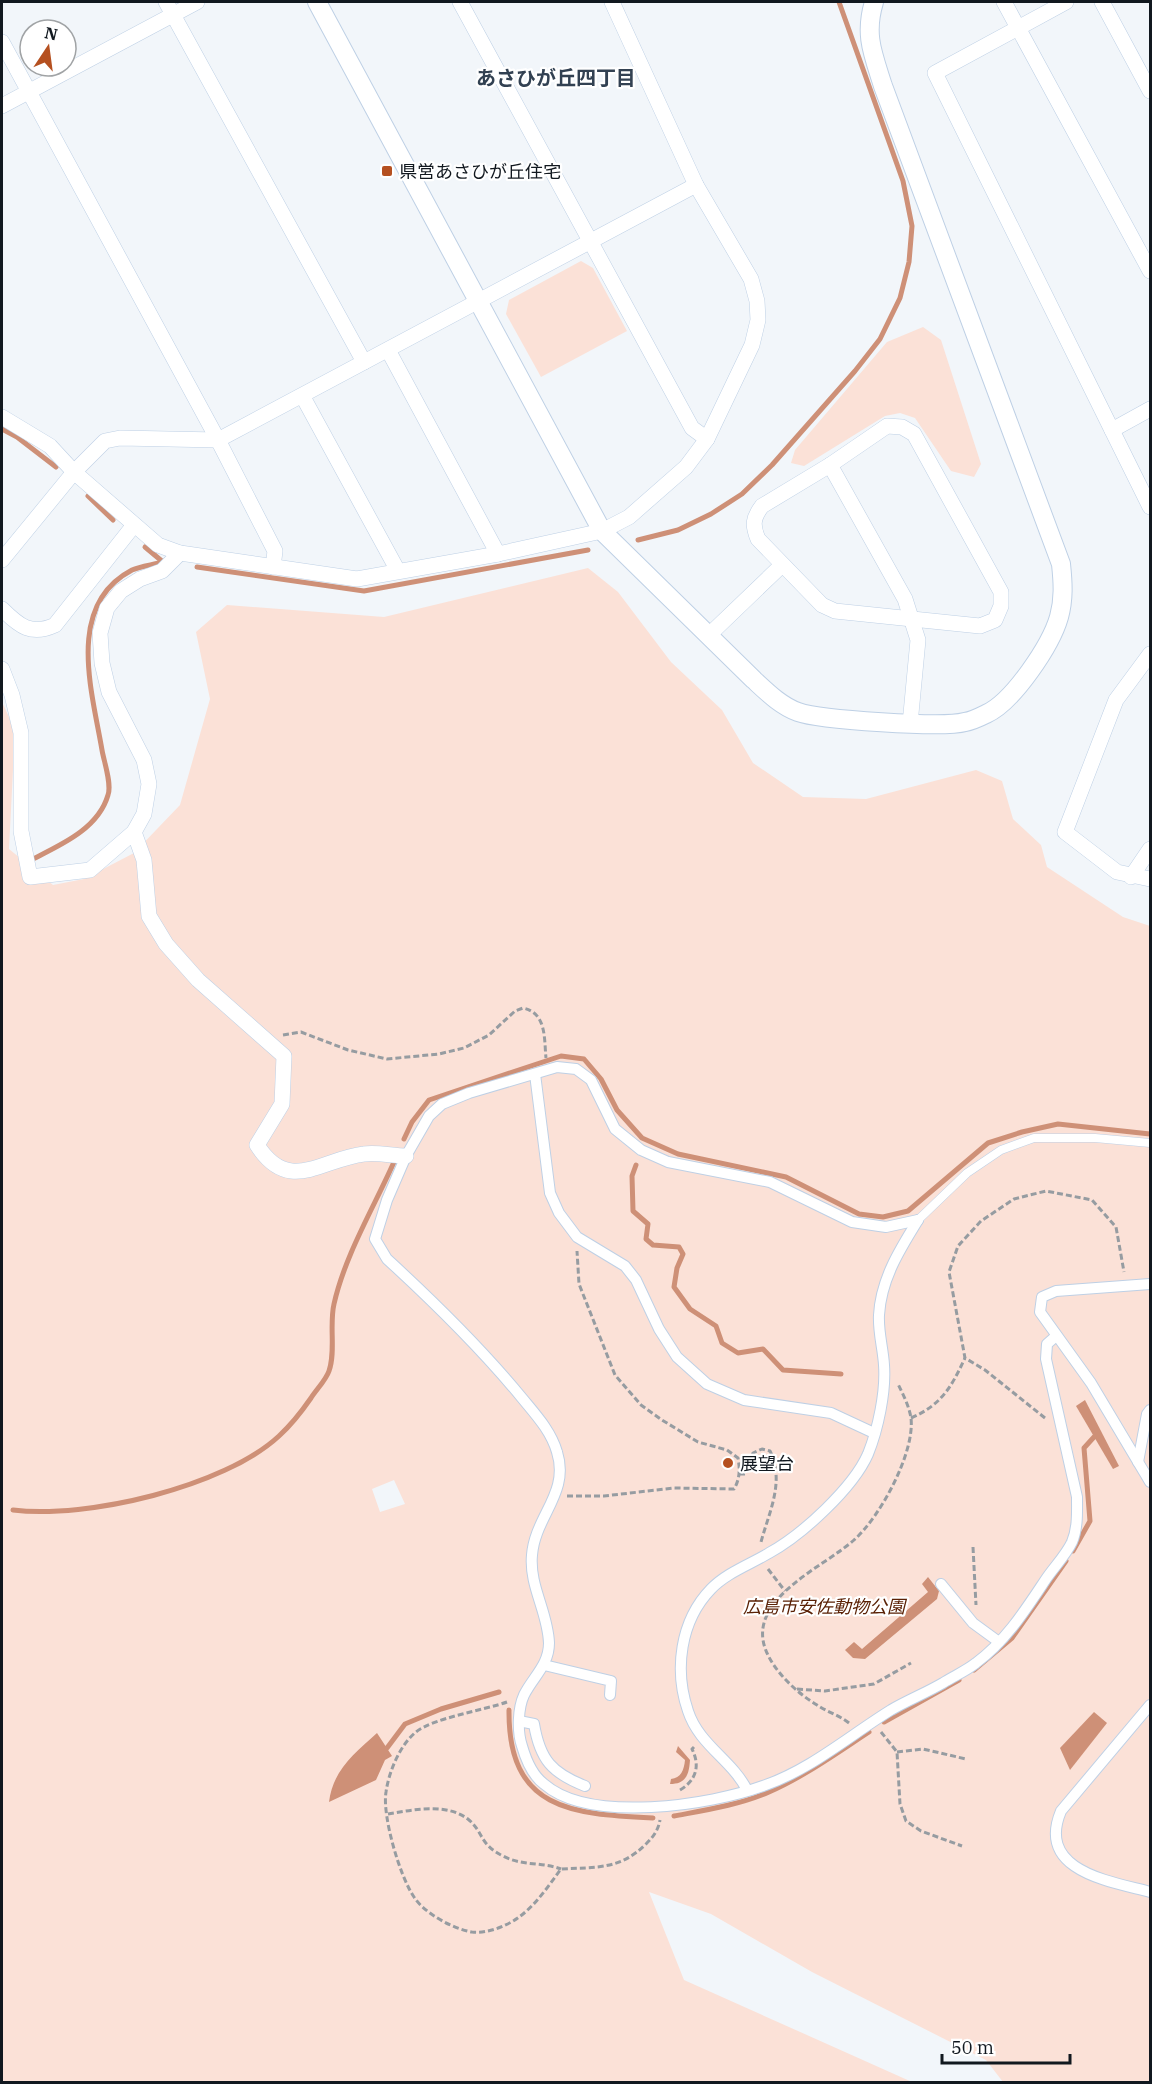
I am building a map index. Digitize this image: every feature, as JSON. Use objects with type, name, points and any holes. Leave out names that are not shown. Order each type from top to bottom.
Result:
[{"type":"street","points":[[2,106],[170,8],[197,2]]},
{"type":"street","points":[[317,2],[602,531],[777,701],[798,712],[910,724],[964,723],[989,713],[1007,698],[1037,661],[1059,620],[1064,592],[1061,564],[874,57],[868,38],[874,2]]},
{"type":"street","points":[[460,2],[692,428],[707,439]]},
{"type":"street","points":[[2,417],[50,446],[74,472],[158,545],[180,553],[357,579],[498,554],[602,531],[629,517],[686,467],[707,439],[752,345],[758,320],[757,301],[750,279],[696,185],[612,2]]},
{"type":"street","points":[[1004,2],[1150,271]]},
{"type":"street","points":[[1066,2],[935,73],[1150,507]]},
{"type":"street","points":[[1102,2],[1150,91]]},
{"type":"street","points":[[170,8],[364,362]]},
{"type":"street","points":[[2,42],[218,440],[275,551],[273,567]]},
{"type":"street","points":[[2,560],[74,472],[105,441],[120,438],[218,440],[303,397],[477,301],[696,185]]},
{"type":"street","points":[[387,350],[498,554]]},
{"type":"street","points":[[303,397],[398,571]]},
{"type":"street","points":[[1112,430],[1150,409]]},
{"type":"street","points":[[887,426],[902,428],[914,434],[1001,592],[1001,606],[995,620],[980,626],[835,611],[822,605],[758,539],[753,527],[755,516],[762,506],[830,465],[887,426]]},
{"type":"street","points":[[830,465],[905,599],[918,640],[910,724]]},
{"type":"street","points":[[2,609],[27,628],[42,631],[55,625],[134,525]]},
{"type":"street","points":[[2,669],[12,695],[21,733],[21,831],[30,878],[90,870],[134,832],[144,814],[149,784],[144,760],[110,692],[102,663],[100,633],[107,608],[121,591],[140,579],[162,571],[180,553]]},
{"type":"street","points":[[708,636],[782,565]]},
{"type":"street","points":[[1150,654],[1116,700],[1065,832],[1117,872],[1131,877],[1150,879]]},
{"type":"street","points":[[134,832],[144,860],[149,916],[166,944],[185,967],[225,1005],[265,1037],[284,1056],[282,1104],[257,1145],[268,1162],[291,1172],[364,1154],[406,1156]]},
{"type":"street","points":[[1131,877],[1150,849]]},
{"type":"street","points":[[918,1220],[886,1227],[852,1222],[770,1182],[668,1162],[641,1150],[615,1129],[591,1080],[576,1069],[557,1067],[535,1074],[442,1104],[429,1116],[406,1156],[387,1200],[375,1239],[387,1259],[492,1361],[546,1427],[556,1448],[562,1471],[556,1494],[543,1520],[532,1552],[531,1576],[548,1623],[549,1647],[544,1665],[523,1696],[519,1721],[520,1743],[531,1769],[544,1785],[564,1797],[597,1805],[629,1808],[713,1800],[747,1791],[800,1770],[873,1722],[976,1663],[1012,1629],[1072,1542],[1077,1518],[1077,1497],[1046,1359],[1047,1344],[1055,1337]]},
{"type":"street","points":[[535,1074],[550,1193],[559,1213],[578,1237],[625,1266],[636,1280],[659,1329],[677,1357],[707,1384],[744,1400],[831,1413],[874,1433]]},
{"type":"street","points":[[747,1791],[742,1779],[704,1741],[688,1713],[680,1680],[682,1646],[693,1613],[712,1587],[770,1553],[827,1506],[853,1476],[867,1455],[874,1433],[884,1365],[879,1316],[883,1288],[893,1261],[918,1220]]},
{"type":"street","points":[[1150,1284],[1056,1291],[1042,1297],[1040,1312],[1055,1337],[1091,1383],[1150,1482]]},
{"type":"street","points":[[1138,1462],[1147,1414],[1150,1410]]},
{"type":"street","points":[[941,1584],[973,1623],[999,1642]]},
{"type":"street","points":[[544,1665],[611,1681],[610,1695]]},
{"type":"street","points":[[1150,1705],[1061,1812],[1054,1828],[1057,1846],[1069,1863],[1094,1877],[1150,1892]]},
{"type":"street","points":[[519,1721],[534,1724],[542,1755],[555,1772],[585,1786]]},
{"type":"street","points":[[544,1785],[555,1772]]},
{"type":"lane","points":[[918,1220],[967,1173],[1001,1150],[1034,1138],[1095,1138],[1150,1143]]},
{"type":"path","points":[[265,1037],[301,1032],[348,1050],[387,1059],[439,1054],[464,1048],[489,1035],[515,1011],[523,1008],[537,1014],[543,1024],[545,1049]]},
{"type":"path","points":[[911,1418],[931,1409],[942,1400],[964,1358],[949,1272],[958,1246],[981,1221],[1014,1199],[1046,1191],[1092,1200],[1116,1227],[1126,1285]]},
{"type":"path","points":[[556,1494],[572,1497],[674,1488],[734,1489],[739,1474],[738,1458],[727,1450],[698,1442],[662,1420],[641,1405],[615,1375],[579,1284],[578,1237]]},
{"type":"path","points":[[964,1358],[985,1370],[1045,1418]]},
{"type":"path","points":[[859,1731],[843,1718],[816,1705],[796,1688],[775,1666],[765,1649],[761,1629],[770,1606],[785,1591],[856,1539],[891,1491],[911,1431],[911,1418],[898,1385],[884,1365]]},
{"type":"path","points":[[739,1474],[746,1474],[753,1452],[762,1449],[770,1451],[777,1465],[778,1481],[763,1534]]},
{"type":"path","points":[[973,1547],[976,1603]]},
{"type":"path","points":[[767,1567],[785,1591]]},
{"type":"path","points":[[796,1688],[825,1691],[874,1684],[911,1663]]},
{"type":"path","points":[[523,1696],[418,1730],[402,1746],[393,1770],[386,1793],[388,1814],[406,1882],[414,1899],[450,1924],[473,1932],[497,1929],[519,1917],[561,1869]]},
{"type":"path","points":[[873,1722],[897,1752],[900,1804],[906,1821],[921,1831],[962,1846]]},
{"type":"path","points":[[388,1814],[434,1809],[454,1813],[469,1820],[486,1847],[505,1858],[561,1869],[604,1866],[631,1859],[655,1835],[662,1806],[672,1791],[688,1785],[695,1775],[697,1760],[692,1749],[704,1741]]},
{"type":"path","points":[[897,1752],[923,1749],[966,1759]]},
{"type":"green space","points":[[581,261],[593,268],[627,331],[541,377],[506,314],[509,300]]},
{"type":"green space","points":[[923,327],[941,340],[981,464],[974,477],[951,471],[915,418],[900,413],[885,416],[804,466],[791,463],[795,450],[887,342]]},
{"type":"green space","name":"広島市安佐動物公園","points":[[588,568],[618,592],[671,662],[722,710],[753,763],[803,797],[866,799],[976,770],[1002,781],[1013,819],[1041,845],[1047,867],[1123,917],[1150,926],[1150,2082],[1003,2082],[986,2060],[812,1972],[711,1914],[649,1892],[684,1980],[912,2082],[2,2082],[2,702],[15,730],[9,849],[53,885],[84,879],[134,853],[180,805],[210,699],[196,632],[227,605],[384,617]],"holes":[[[394,1480],[405,1504],[380,1512],[372,1489]]]},
{"type":"shaded area","points":[[1085,1400],[1119,1466],[1113,1469],[1076,1406]]},
{"type":"shaded area","points":[[928,1577],[939,1591],[937,1599],[865,1659],[853,1658],[845,1650],[854,1642],[862,1649],[928,1592],[922,1584]]},
{"type":"shaded area","points":[[1094,1712],[1107,1723],[1070,1770],[1060,1748]]},
{"type":"shaded area","points":[[377,1733],[392,1756],[385,1760],[376,1780],[329,1802],[335,1781],[346,1763]]},
{"type":"shaded area","points":[[678,1746],[690,1760],[689,1770],[686,1778],[670,1784],[671,1779],[681,1773],[685,1764],[685,1760],[676,1752]]},
{"type":"waterway","points":[[638,540],[678,530],[711,514],[742,494],[772,465],[855,371],[880,339],[900,298],[909,262],[912,226],[903,181],[839,2]]},
{"type":"waterway","points":[[2,429],[17,437],[56,467]]},
{"type":"waterway","points":[[88,496],[113,520]]},
{"type":"waterway","points":[[145,547],[163,562]]},
{"type":"waterway","points":[[197,567],[364,591],[588,550]]},
{"type":"waterway","points":[[29,861],[76,836],[96,818],[103,807],[109,785],[89,676],[90,627],[98,605],[111,585],[132,570],[163,562]]},
{"type":"waterway","points":[[404,1139],[412,1122],[429,1100],[561,1056],[584,1059],[601,1079],[617,1110],[642,1138],[678,1154],[786,1177],[859,1214],[883,1217],[908,1211],[988,1143],[1022,1132],[1058,1124],[1150,1134]]},
{"type":"waterway","points":[[13,1510],[78,1509],[115,1504],[153,1495],[225,1470],[255,1454],[279,1436],[300,1413],[328,1374],[332,1355],[333,1312],[339,1286],[345,1267],[394,1162]]},
{"type":"waterway","points":[[636,1165],[632,1176],[633,1211],[648,1224],[646,1239],[653,1245],[679,1247],[683,1254],[677,1268],[674,1287],[690,1309],[716,1326],[722,1343],[738,1353],[763,1349],[783,1370],[841,1374]]},
{"type":"waterway","points":[[1073,1551],[1090,1521],[1084,1448],[1094,1437]]},
{"type":"waterway","points":[[974,1670],[1012,1638],[1066,1561]]},
{"type":"waterway","points":[[884,1722],[959,1680]]},
{"type":"waterway","points":[[387,1748],[405,1724],[441,1709],[499,1692]]},
{"type":"waterway","points":[[509,1710],[512,1743],[520,1768],[533,1787],[550,1800],[596,1814],[653,1818]]},
{"type":"waterway","points":[[674,1816],[758,1797],[808,1772],[869,1732]]},
{"type":"place","name":"県営あさひが丘住宅","points":[[387,171]]},
{"type":"place","name":"展望台","points":[[728,1463]]},
{"type":"district","name":"あさひが丘四丁目","points":[[556,77]]}]
